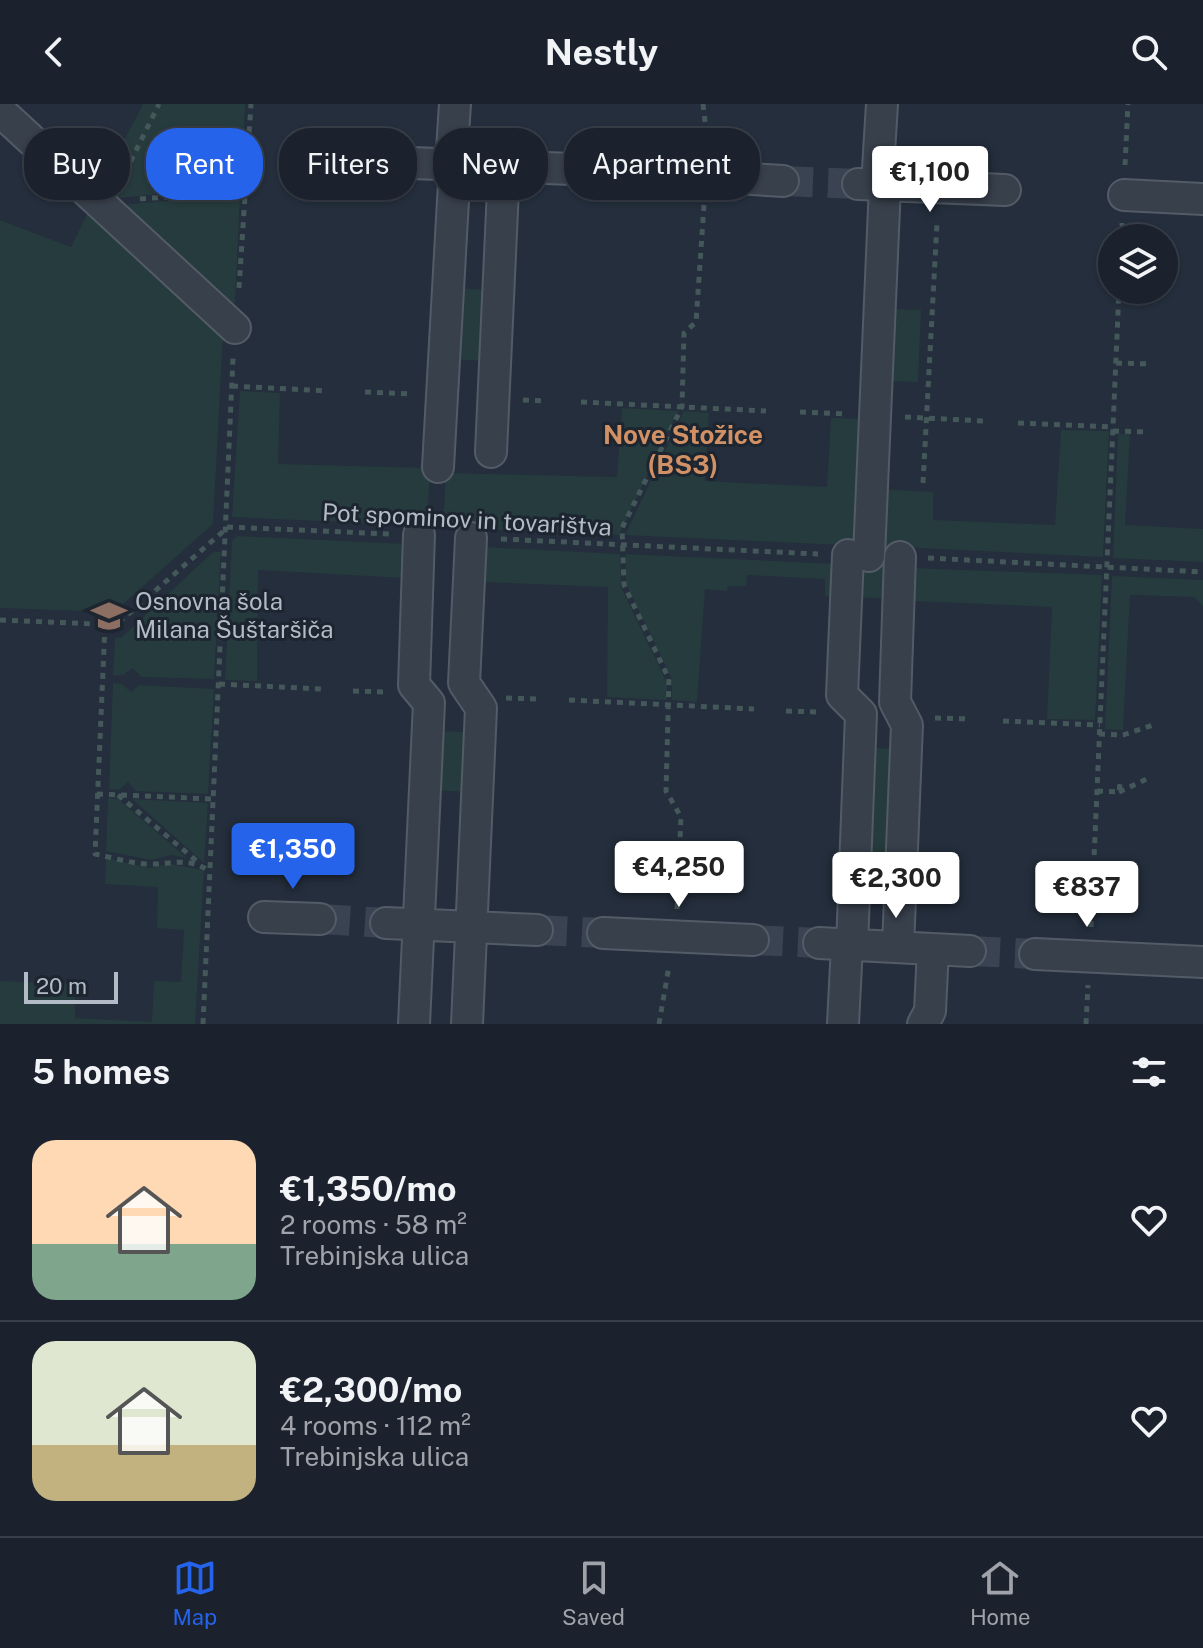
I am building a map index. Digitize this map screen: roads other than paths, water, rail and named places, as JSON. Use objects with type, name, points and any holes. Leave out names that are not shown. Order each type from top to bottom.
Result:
[{"type":"street","points":[[454,128],[455,104]]},
{"type":"street","points":[[843,1024],[839,944],[861,714],[842,695],[858,556],[874,185],[882,104]]},
{"type":"street","points":[[3,114],[109,205],[235,328]]},
{"type":"street","points":[[760,180],[783,181]]},
{"type":"street","points":[[874,185],[1005,190]]},
{"type":"street","points":[[1124,195],[1203,199]]},
{"type":"street","points":[[438,467],[451,200]]},
{"type":"street","points":[[491,452],[502,200]]},
{"type":"street","points":[[414,1024],[429,703],[414,685],[419,535]]},
{"type":"street","points":[[467,1024],[481,708],[464,683],[471,538]]},
{"type":"street","points":[[898,947],[907,725],[895,702],[900,557]]},
{"type":"street","points":[[264,917],[320,919]]},
{"type":"street","points":[[386,923],[537,930]]},
{"type":"street","points":[[603,933],[753,940]]},
{"type":"street","points":[[839,944],[970,951]]},
{"type":"street","points":[[923,1024],[930,1011],[933,949]]},
{"type":"street","points":[[1035,954],[1203,962]]},
{"type":"tunnel","points":[[783,181],[858,184]]},
{"type":"tunnel","points":[[320,919],[386,923]]},
{"type":"tunnel","points":[[537,930],[603,933]]},
{"type":"tunnel","points":[[753,940],[819,943]]},
{"type":"tunnel","points":[[970,951],[1035,954]]},
{"type":"place","name":"Osnovna šola Milana Šuštaršiča","points":[[109,616]]},
{"type":"district","name":"Nove Stožice (BS3)","points":[[683,450]]}]
